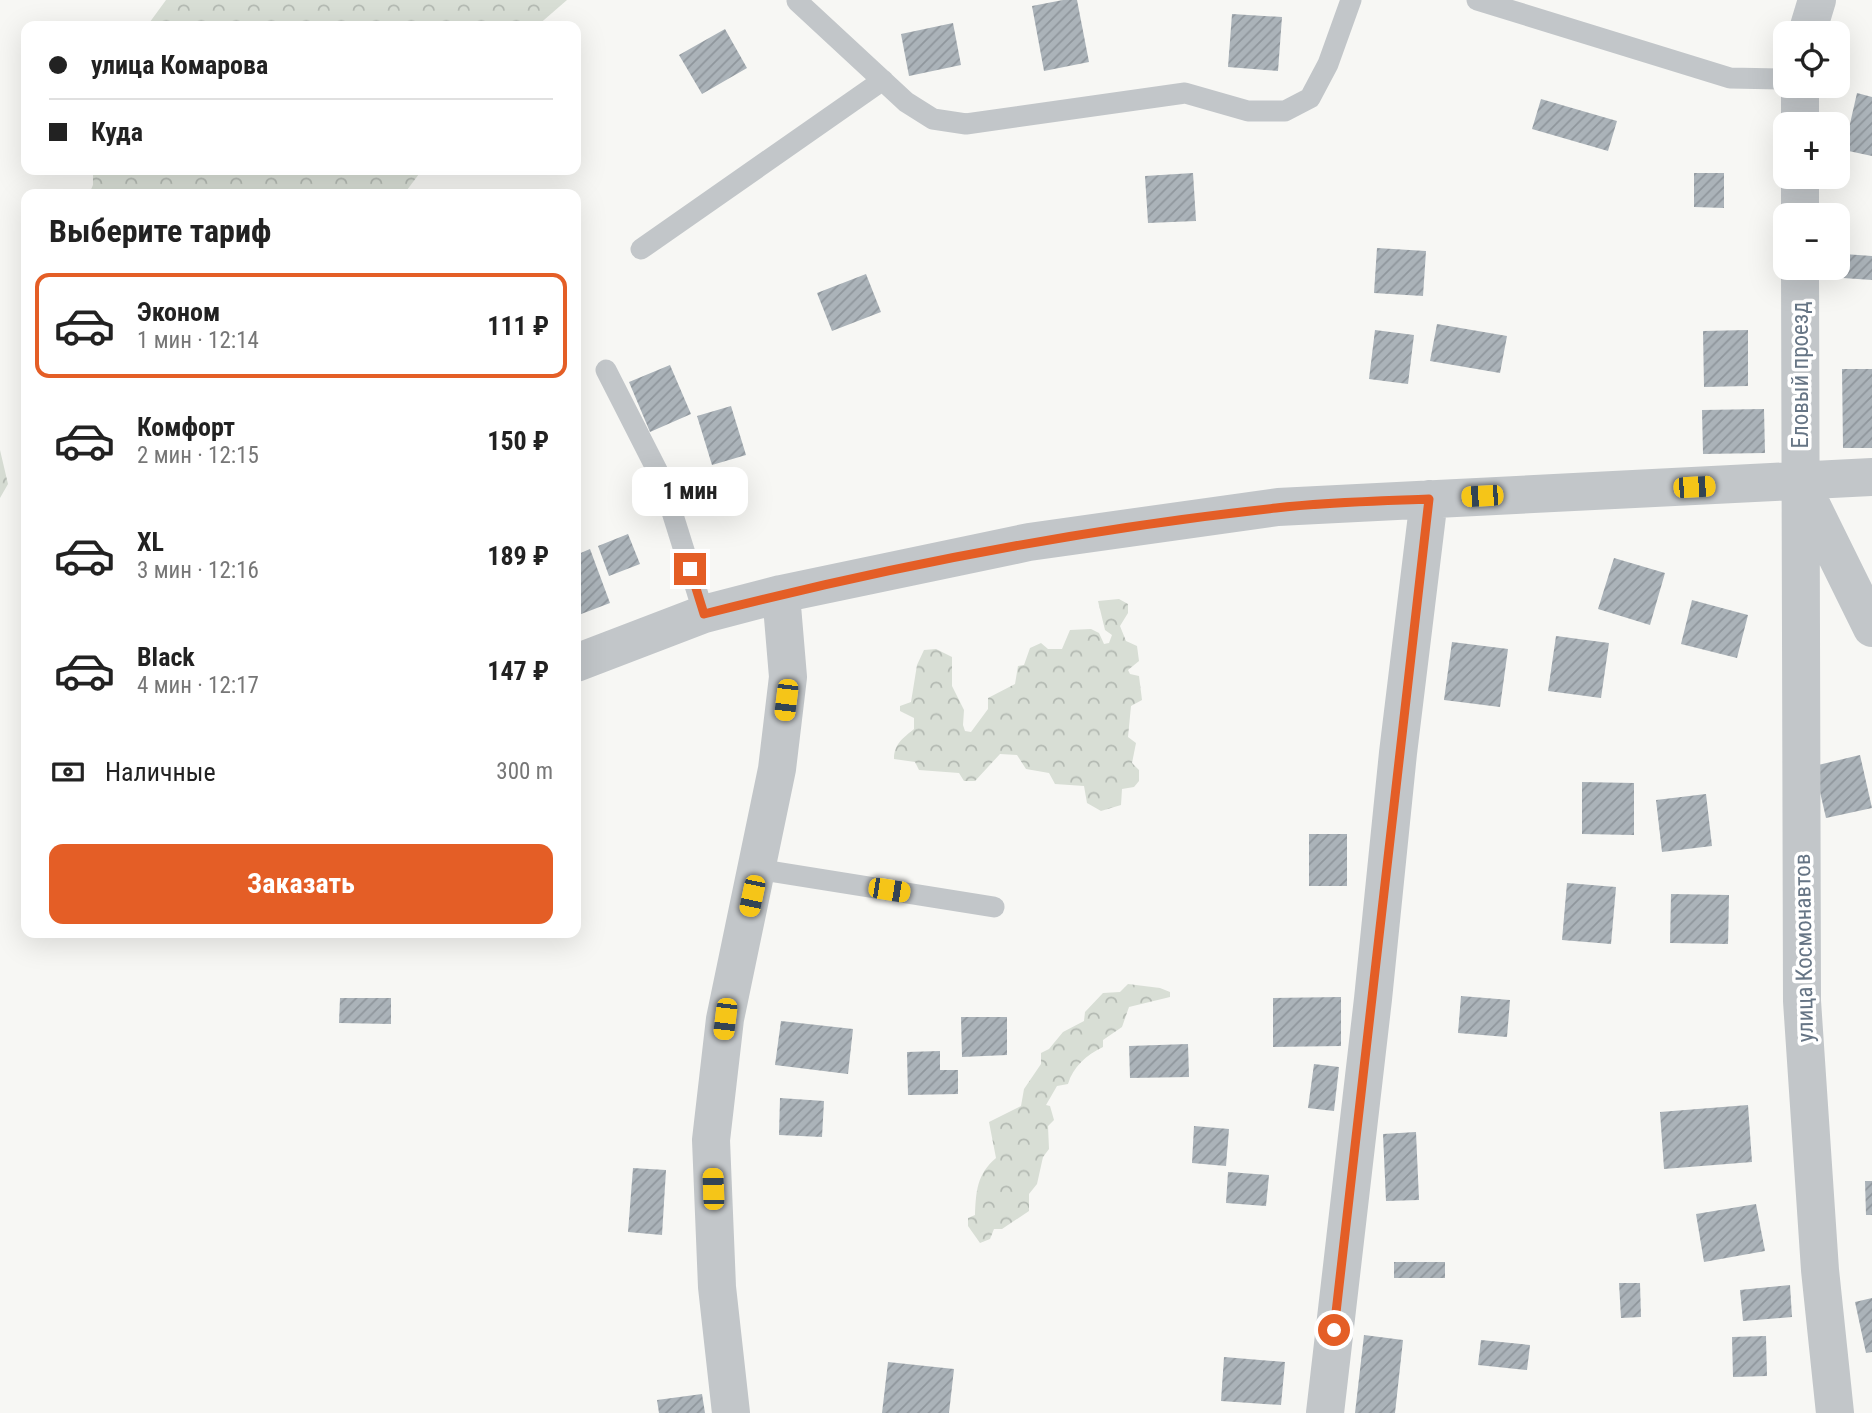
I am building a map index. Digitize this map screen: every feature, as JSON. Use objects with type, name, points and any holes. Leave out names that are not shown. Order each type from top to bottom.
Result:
[{"type":"street","points":[[1810,21],[1816,0]]},
{"type":"street","name":"Еловый проезд","points":[[1800,280],[1800,482]]},
{"type":"street","points":[[581,661],[704,614],[781,594],[1029,542],[1278,507],[1872,477]]},
{"type":"street","points":[[1800,482],[1872,628]]},
{"type":"street","name":"улица Космонавтов","points":[[1800,482],[1802,1001],[1820,1270],[1835,1413]]},
{"type":"street","points":[[1325,1413],[1429,499]]},
{"type":"street","points":[[731,1413],[717,1287],[711,1140],[725,1019],[777,769],[788,677],[781,594]]},
{"type":"lane","points":[[797,1],[906,102],[933,119],[966,124],[1185,93],[1248,111],[1285,111],[1310,98],[1328,64],[1351,0]]},
{"type":"lane","points":[[1477,0],[1730,78],[1773,79]]},
{"type":"lane","points":[[641,249],[883,80]]},
{"type":"lane","points":[[607,370],[662,480],[704,614]]},
{"type":"lane","points":[[757,869],[994,907]]},
{"type":"green space","points":[[166,0],[567,0],[543,21],[151,21]]},
{"type":"green space","points":[[93,175],[418,175],[408,189],[91,189]]},
{"type":"green space","points":[[0,450],[8,484],[0,498]]},
{"type":"green space","points":[[1119,599],[1128,604],[1128,613],[1120,626],[1126,641],[1137,646],[1139,661],[1128,670],[1130,674],[1139,676],[1142,700],[1131,706],[1128,737],[1136,743],[1132,763],[1139,770],[1139,781],[1134,787],[1122,789],[1121,805],[1101,811],[1087,803],[1084,786],[1055,784],[1049,773],[1026,769],[1017,755],[1000,754],[975,781],[964,781],[959,773],[919,770],[915,762],[894,759],[897,745],[914,729],[914,718],[900,711],[900,706],[911,702],[917,665],[924,650],[936,649],[952,657],[952,686],[964,710],[965,731],[971,732],[988,709],[988,698],[1015,684],[1018,666],[1024,665],[1030,648],[1041,643],[1048,649],[1062,649],[1070,630],[1091,629],[1099,633],[1104,644],[1109,643],[1112,635],[1105,630],[1098,601]]},
{"type":"green space","points":[[1128,984],[1160,988],[1170,992],[1170,997],[1129,1007],[1122,1027],[1103,1040],[1103,1047],[1081,1062],[1068,1084],[1057,1086],[1046,1105],[1050,1106],[1054,1120],[1048,1126],[1049,1149],[1043,1157],[1037,1184],[1029,1194],[1029,1211],[1002,1229],[994,1229],[990,1239],[980,1243],[968,1226],[968,1218],[975,1215],[981,1177],[996,1158],[989,1122],[1021,1106],[1024,1089],[1041,1064],[1041,1053],[1049,1049],[1063,1032],[1084,1021],[1085,1012],[1103,993],[1120,992]]},
{"type":"building","points":[[1077,0],[1089,62],[1044,71],[1032,6]]},
{"type":"building","points":[[1232,14],[1282,17],[1278,71],[1228,67]]},
{"type":"building","points":[[953,23],[961,65],[909,76],[901,34]]},
{"type":"building","points":[[725,29],[747,68],[702,94],[679,55]]},
{"type":"building","points":[[1857,93],[1872,97],[1872,156],[1850,151],[1850,124]]},
{"type":"building","points":[[1541,99],[1617,121],[1608,151],[1532,129]]},
{"type":"building","points":[[1193,173],[1196,221],[1148,223],[1145,176]]},
{"type":"building","points":[[1694,173],[1724,173],[1724,208],[1694,207]]},
{"type":"building","points":[[1377,248],[1426,251],[1423,296],[1374,293]]},
{"type":"building","points":[[1850,254],[1872,256],[1872,280],[1850,278]]},
{"type":"building","points":[[866,274],[881,312],[832,331],[817,293]]},
{"type":"building","points":[[1437,324],[1507,336],[1500,373],[1430,361]]},
{"type":"building","points":[[1375,330],[1414,335],[1408,384],[1369,379]]},
{"type":"building","points":[[1748,330],[1748,386],[1704,387],[1703,331]]},
{"type":"building","points":[[670,365],[691,414],[650,432],[629,382]]},
{"type":"building","points":[[1842,369],[1872,369],[1872,448],[1843,448]]},
{"type":"building","points":[[731,406],[746,455],[712,465],[697,416]]},
{"type":"building","points":[[1764,409],[1765,453],[1703,454],[1702,410]]},
{"type":"building","points":[[628,534],[640,564],[609,576],[598,546]]},
{"type":"building","points":[[590,549],[610,603],[581,614],[581,553]]},
{"type":"building","points":[[1614,558],[1665,573],[1650,625],[1598,609]]},
{"type":"building","points":[[1692,600],[1748,615],[1737,658],[1681,644]]},
{"type":"building","points":[[1556,636],[1609,643],[1601,698],[1548,691]]},
{"type":"building","points":[[1452,642],[1508,649],[1500,707],[1444,700]]},
{"type":"building","points":[[1860,755],[1872,808],[1826,818],[1814,766]]},
{"type":"building","points":[[1582,782],[1634,783],[1634,835],[1582,834]]},
{"type":"building","points":[[1706,794],[1712,846],[1662,852],[1656,800]]},
{"type":"building","points":[[1309,834],[1347,834],[1347,886],[1309,886]]},
{"type":"building","points":[[1567,883],[1616,887],[1611,944],[1562,940]]},
{"type":"building","points":[[1671,894],[1729,895],[1728,944],[1670,943]]},
{"type":"building","points":[[1461,996],[1510,1000],[1507,1037],[1458,1033]]},
{"type":"building","points":[[1341,997],[1341,1046],[1273,1047],[1273,998]]},
{"type":"building","points":[[340,998],[391,998],[391,1024],[339,1023]]},
{"type":"building","points":[[961,1017],[1007,1017],[1007,1055],[962,1057]]},
{"type":"building","points":[[781,1021],[853,1029],[848,1074],[775,1065]]},
{"type":"building","points":[[1188,1044],[1189,1077],[1130,1078],[1129,1046]]},
{"type":"building","points":[[940,1051],[940,1070],[958,1070],[958,1094],[908,1095],[907,1052]]},
{"type":"building","points":[[1314,1064],[1339,1067],[1334,1111],[1308,1108]]},
{"type":"building","points":[[780,1098],[824,1101],[822,1137],[779,1135]]},
{"type":"building","points":[[1748,1105],[1752,1162],[1664,1169],[1660,1112]]},
{"type":"building","points":[[1194,1126],[1229,1129],[1226,1166],[1192,1163]]},
{"type":"building","points":[[1416,1132],[1419,1200],[1386,1201],[1383,1134]]},
{"type":"building","points":[[633,1168],[666,1170],[662,1235],[628,1232]]},
{"type":"building","points":[[1228,1172],[1269,1175],[1266,1206],[1226,1203]]},
{"type":"building","points":[[1865,1181],[1872,1181],[1872,1215],[1866,1215]]},
{"type":"building","points":[[1756,1204],[1765,1251],[1704,1262],[1696,1214]]},
{"type":"building","points":[[1394,1262],[1445,1262],[1445,1278],[1394,1278]]},
{"type":"building","points":[[1619,1283],[1640,1283],[1641,1317],[1621,1318]]},
{"type":"building","points":[[1790,1285],[1792,1317],[1743,1321],[1740,1290]]},
{"type":"building","points":[[1872,1298],[1872,1352],[1866,1353],[1855,1302]]},
{"type":"building","points":[[1364,1335],[1403,1340],[1395,1413],[1355,1413]]},
{"type":"building","points":[[1766,1336],[1767,1376],[1733,1377],[1732,1337]]},
{"type":"building","points":[[1481,1340],[1530,1345],[1527,1370],[1478,1365]]},
{"type":"building","points":[[1224,1357],[1285,1362],[1281,1405],[1221,1401]]},
{"type":"building","points":[[888,1362],[954,1369],[949,1413],[882,1413]]},
{"type":"building","points":[[702,1394],[705,1413],[659,1413],[657,1400]]},
{"type":"route","points":[[690,569],[704,614],[781,594],[1029,542],[1278,507],[1429,499],[1334,1330]]}]
